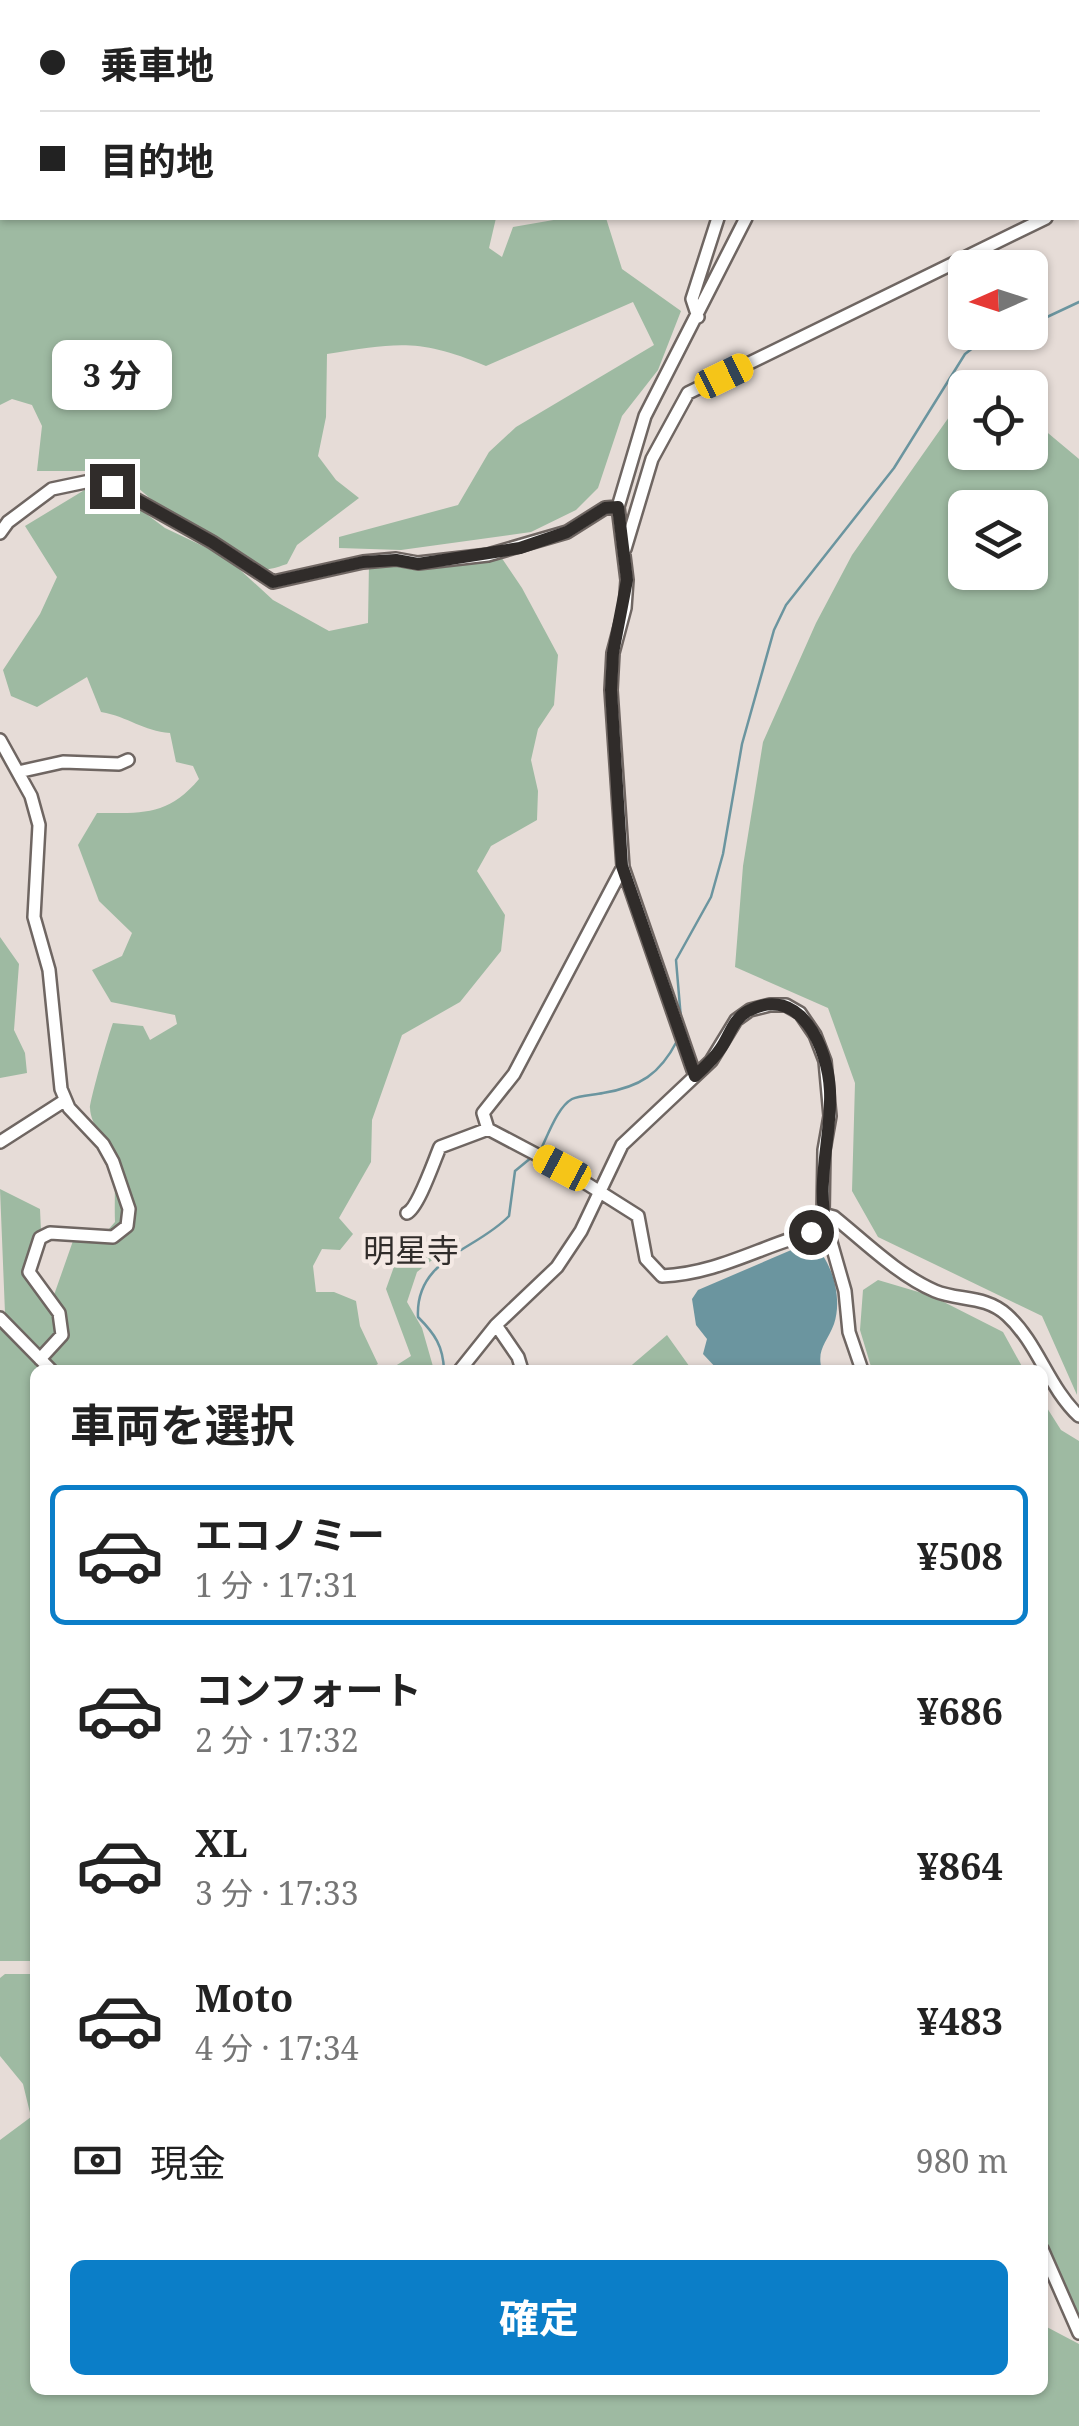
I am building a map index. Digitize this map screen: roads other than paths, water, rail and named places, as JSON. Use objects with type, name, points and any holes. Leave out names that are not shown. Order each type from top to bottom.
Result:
[{"type":"street","points":[[698,317],[692,299],[717,220]]},
{"type":"street","points":[[695,1076],[622,866],[611,690],[616,638],[625,608],[618,507],[645,416],[745,220]]},
{"type":"street","points":[[624,554],[652,458],[688,393],[1042,220]]},
{"type":"street","points":[[0,533],[8,522],[52,490],[90,481],[112,486],[212,542],[273,582],[363,562],[396,560],[418,564],[520,548],[567,532],[605,508],[618,507]]},
{"type":"street","points":[[0,740],[31,796],[39,826],[34,917],[49,970],[64,1101],[114,1162],[128,1218],[122,1232],[113,1237],[50,1233],[40,1238],[29,1272],[59,1314],[62,1335],[40,1358]]},
{"type":"street","points":[[18,772],[63,762],[120,764],[128,760]]},
{"type":"street","points":[[622,866],[514,1074],[486,1106],[483,1114],[488,1129],[638,1216],[646,1259],[662,1276],[725,1266],[827,1229]]},
{"type":"street","points":[[464,1365],[496,1326],[557,1266],[581,1231],[622,1145],[722,1047],[736,1020],[750,1010],[786,1005],[800,1013],[815,1034],[830,1086],[823,1214],[846,1291],[849,1332],[860,1365]]},
{"type":"street","points":[[0,1142],[64,1101]]},
{"type":"street","points":[[407,1213],[417,1204],[422,1182],[440,1147],[488,1129]]},
{"type":"street","points":[[823,1214],[834,1217],[916,1282],[939,1293],[986,1301],[1007,1315],[1039,1365]]},
{"type":"street","points":[[0,1318],[46,1365]]},
{"type":"street","points":[[496,1326],[520,1365]]},
{"type":"street","points":[[1048,1378],[1079,1416]]},
{"type":"street","points":[[1048,2262],[1079,2332]]},
{"type":"water","points":[[810,1242],[830,1268],[836,1291],[836,1314],[821,1351],[821,1365],[713,1365],[703,1354],[707,1339],[696,1325],[692,1299],[698,1290]]},
{"type":"waterway","points":[[1048,317],[1079,302]]},
{"type":"waterway","points":[[681,1019],[676,960],[711,897],[723,854],[742,744],[774,630],[786,605],[894,468],[970,350]]},
{"type":"waterway","points":[[539,1153],[567,1103],[638,1083],[656,1070],[677,1041]]},
{"type":"waterway","points":[[443,1365],[437,1341],[418,1317],[426,1281],[450,1257],[509,1216],[515,1171],[532,1157]]},
{"type":"district","name":"明星寺","points":[[411,1249]]}]
